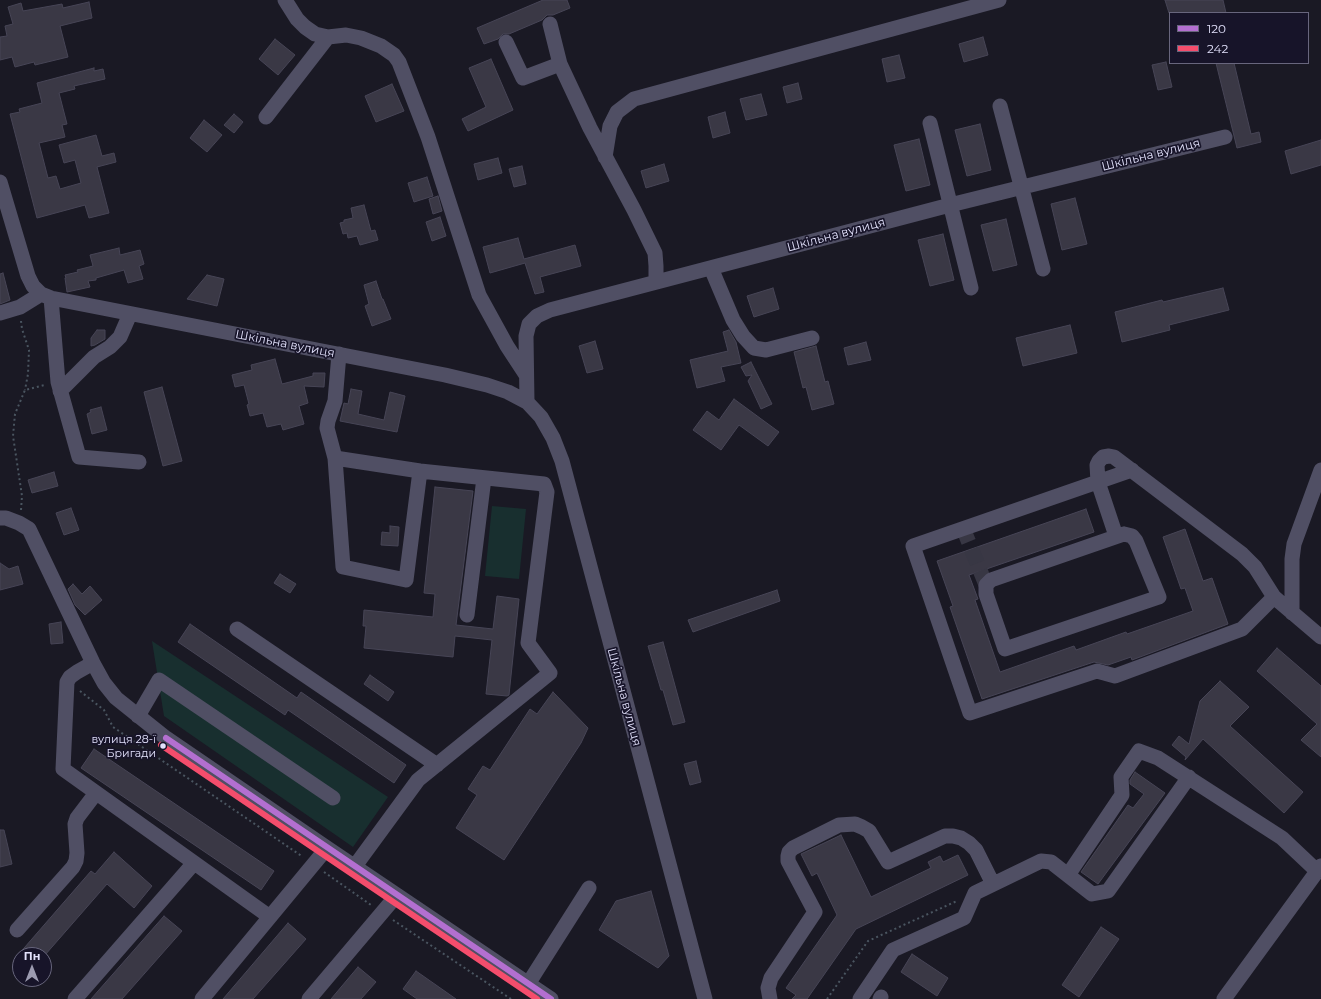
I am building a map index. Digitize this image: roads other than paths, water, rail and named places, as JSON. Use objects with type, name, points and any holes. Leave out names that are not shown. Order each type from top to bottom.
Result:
[{"type":"street","points":[[286,0],[297,18],[305,27],[315,34],[328,37],[346,35],[361,38],[382,46],[394,55],[399,62],[428,137],[478,295],[507,346],[526,375]]},
{"type":"street","points":[[605,157],[610,126],[617,112],[634,99],[999,0]]},
{"type":"street","points":[[550,24],[560,64],[590,128],[634,210],[655,253],[656,282]]},
{"type":"street","points":[[266,118],[328,37]]},
{"type":"street","points":[[506,42],[523,78],[560,64]]},
{"type":"street","points":[[1000,106],[1044,269]]},
{"type":"street","points":[[930,123],[971,288]]},
{"type":"street","name":"Шкільна вулиця","points":[[527,402],[526,336],[529,324],[537,316],[550,310],[950,205],[1225,137]]},
{"type":"street","points":[[0,182],[6,223],[33,286],[46,296],[59,387],[79,457],[139,462]]},
{"type":"street","points":[[711,268],[733,320],[743,336],[754,348],[766,350],[812,338]]},
{"type":"street","points":[[0,313],[20,307],[46,296]]},
{"type":"street","name":"Шкільна вулиця","points":[[46,296],[130,314],[445,375],[487,385],[508,392],[527,402],[541,417],[553,438],[562,461],[704,999]]},
{"type":"street","points":[[59,387],[94,357],[110,347],[120,337],[130,314]]},
{"type":"street","points":[[339,354],[335,401],[327,428],[335,458],[343,567],[406,580],[420,471]]},
{"type":"street","points":[[1116,536],[1098,482],[1097,465],[1103,457],[1114,457],[1242,554],[1255,567],[1274,597],[1321,637]]},
{"type":"street","points":[[335,458],[420,471],[544,484],[547,492],[528,643],[550,673],[418,780],[355,866]]},
{"type":"street","points":[[1132,470],[913,546],[970,713],[1097,671],[1115,676],[1242,629],[1274,597]]},
{"type":"street","points":[[1292,613],[1292,558],[1294,544],[1321,470]]},
{"type":"street","points":[[467,615],[484,478]]},
{"type":"street","points":[[0,518],[6,518],[19,523],[29,530],[93,663],[104,683],[116,698],[166,738],[528,984],[544,997]]},
{"type":"street","points":[[1124,534],[1132,536],[1136,541],[1159,597],[1006,649],[986,594],[986,585],[991,580],[1116,536],[1124,534]]},
{"type":"street","points":[[237,629],[437,765]]},
{"type":"street","points":[[93,663],[70,677],[66,686],[63,769],[270,917]]},
{"type":"street","points":[[138,716],[159,680],[333,798]]},
{"type":"street","points":[[1068,875],[1122,795],[1121,777],[1139,751],[1158,758],[1282,838],[1319,868],[1224,999]]},
{"type":"street","points":[[860,999],[893,950],[964,918],[975,893],[1041,861],[1051,862],[1092,894],[1108,891],[1189,777]]},
{"type":"street","points":[[17,930],[76,861],[77,853],[75,824],[77,818],[96,793]]},
{"type":"street","points":[[770,999],[768,988],[771,978],[815,912],[788,861],[789,852],[793,848],[839,825],[855,824],[869,832],[888,862],[945,836],[953,836],[962,838],[970,843],[976,850],[993,884]]},
{"type":"street","points":[[202,999],[327,848]]},
{"type":"street","points":[[75,999],[194,863]]},
{"type":"street","points":[[528,984],[589,888]]},
{"type":"street","points":[[309,999],[397,895]]},
{"type":"tunnel","points":[[963,528],[986,585]]},
{"type":"place","name":"вулиця 28-ї Бригади","points":[[163,746]]}]
